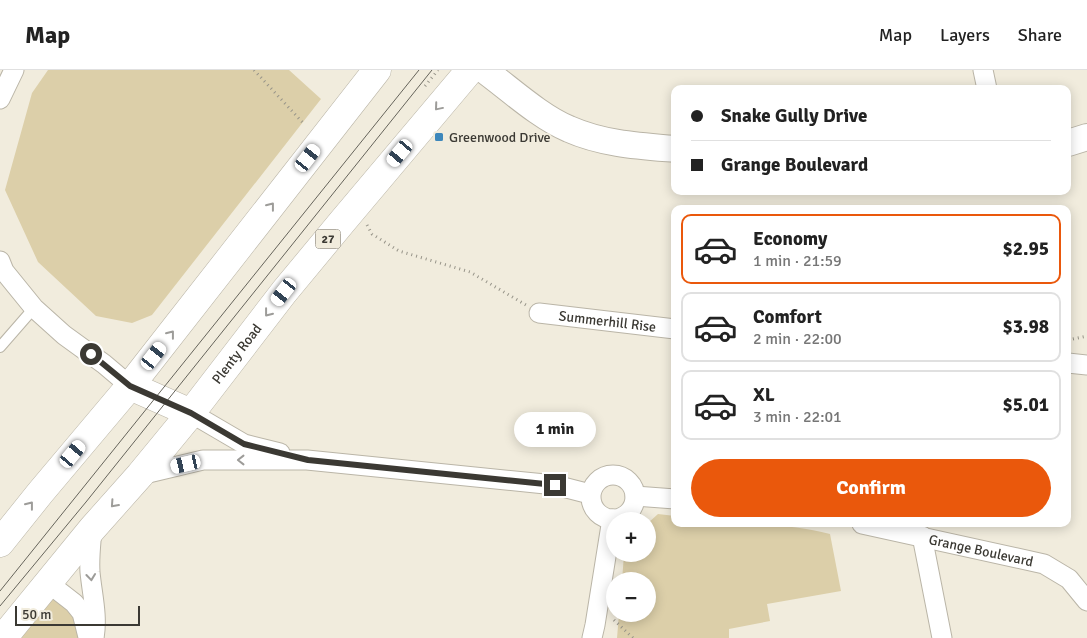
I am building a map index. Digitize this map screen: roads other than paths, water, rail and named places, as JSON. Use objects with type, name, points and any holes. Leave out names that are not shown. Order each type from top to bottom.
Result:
[{"type":"highway","points":[[0,543],[130,386],[377,70]]},
{"type":"highway","name":"Plenty Road","points":[[3,638],[92,529],[191,413],[290,285],[470,70]]},
{"type":"highway","points":[[130,386],[191,413]]},
{"type":"street","points":[[0,99],[14,70]]},
{"type":"street","points":[[484,70],[550,119],[568,129],[600,140],[671,149]]},
{"type":"street","points":[[983,70],[986,85]]},
{"type":"street","points":[[1071,141],[1087,138]]},
{"type":"street","points":[[0,261],[4,271],[34,308],[64,335],[104,364],[130,386]]},
{"type":"street","name":"Summerhill Rise","points":[[539,313],[671,329]]},
{"type":"street","points":[[1071,363],[1087,365]]},
{"type":"street","points":[[191,413],[244,444],[308,460]]},
{"type":"street","points":[[140,475],[203,460],[308,460],[555,485],[590,494]]},
{"type":"street","points":[[606,518],[598,513],[590,500],[590,494],[597,480],[604,476],[614,474],[622,476],[633,487],[634,504],[629,512]]},
{"type":"street","points":[[635,496],[671,499]]},
{"type":"street","name":"Grange Boulevard","points":[[877,527],[1044,564],[1069,579],[1087,601]]},
{"type":"street","points":[[92,529],[90,570],[95,611],[94,638]]},
{"type":"street","points":[[922,536],[942,638]]},
{"type":"street","points":[[592,638],[606,558]]},
{"type":"street","points":[[48,582],[74,603],[82,613],[88,638]]},
{"type":"lane","points":[[0,346],[34,308]]},
{"type":"tram line","points":[[0,591],[419,70]]},
{"type":"tram line","points":[[0,606],[86,502],[432,70]]},
{"type":"place","name":"Greenwood Drive","points":[[439,137]]}]
